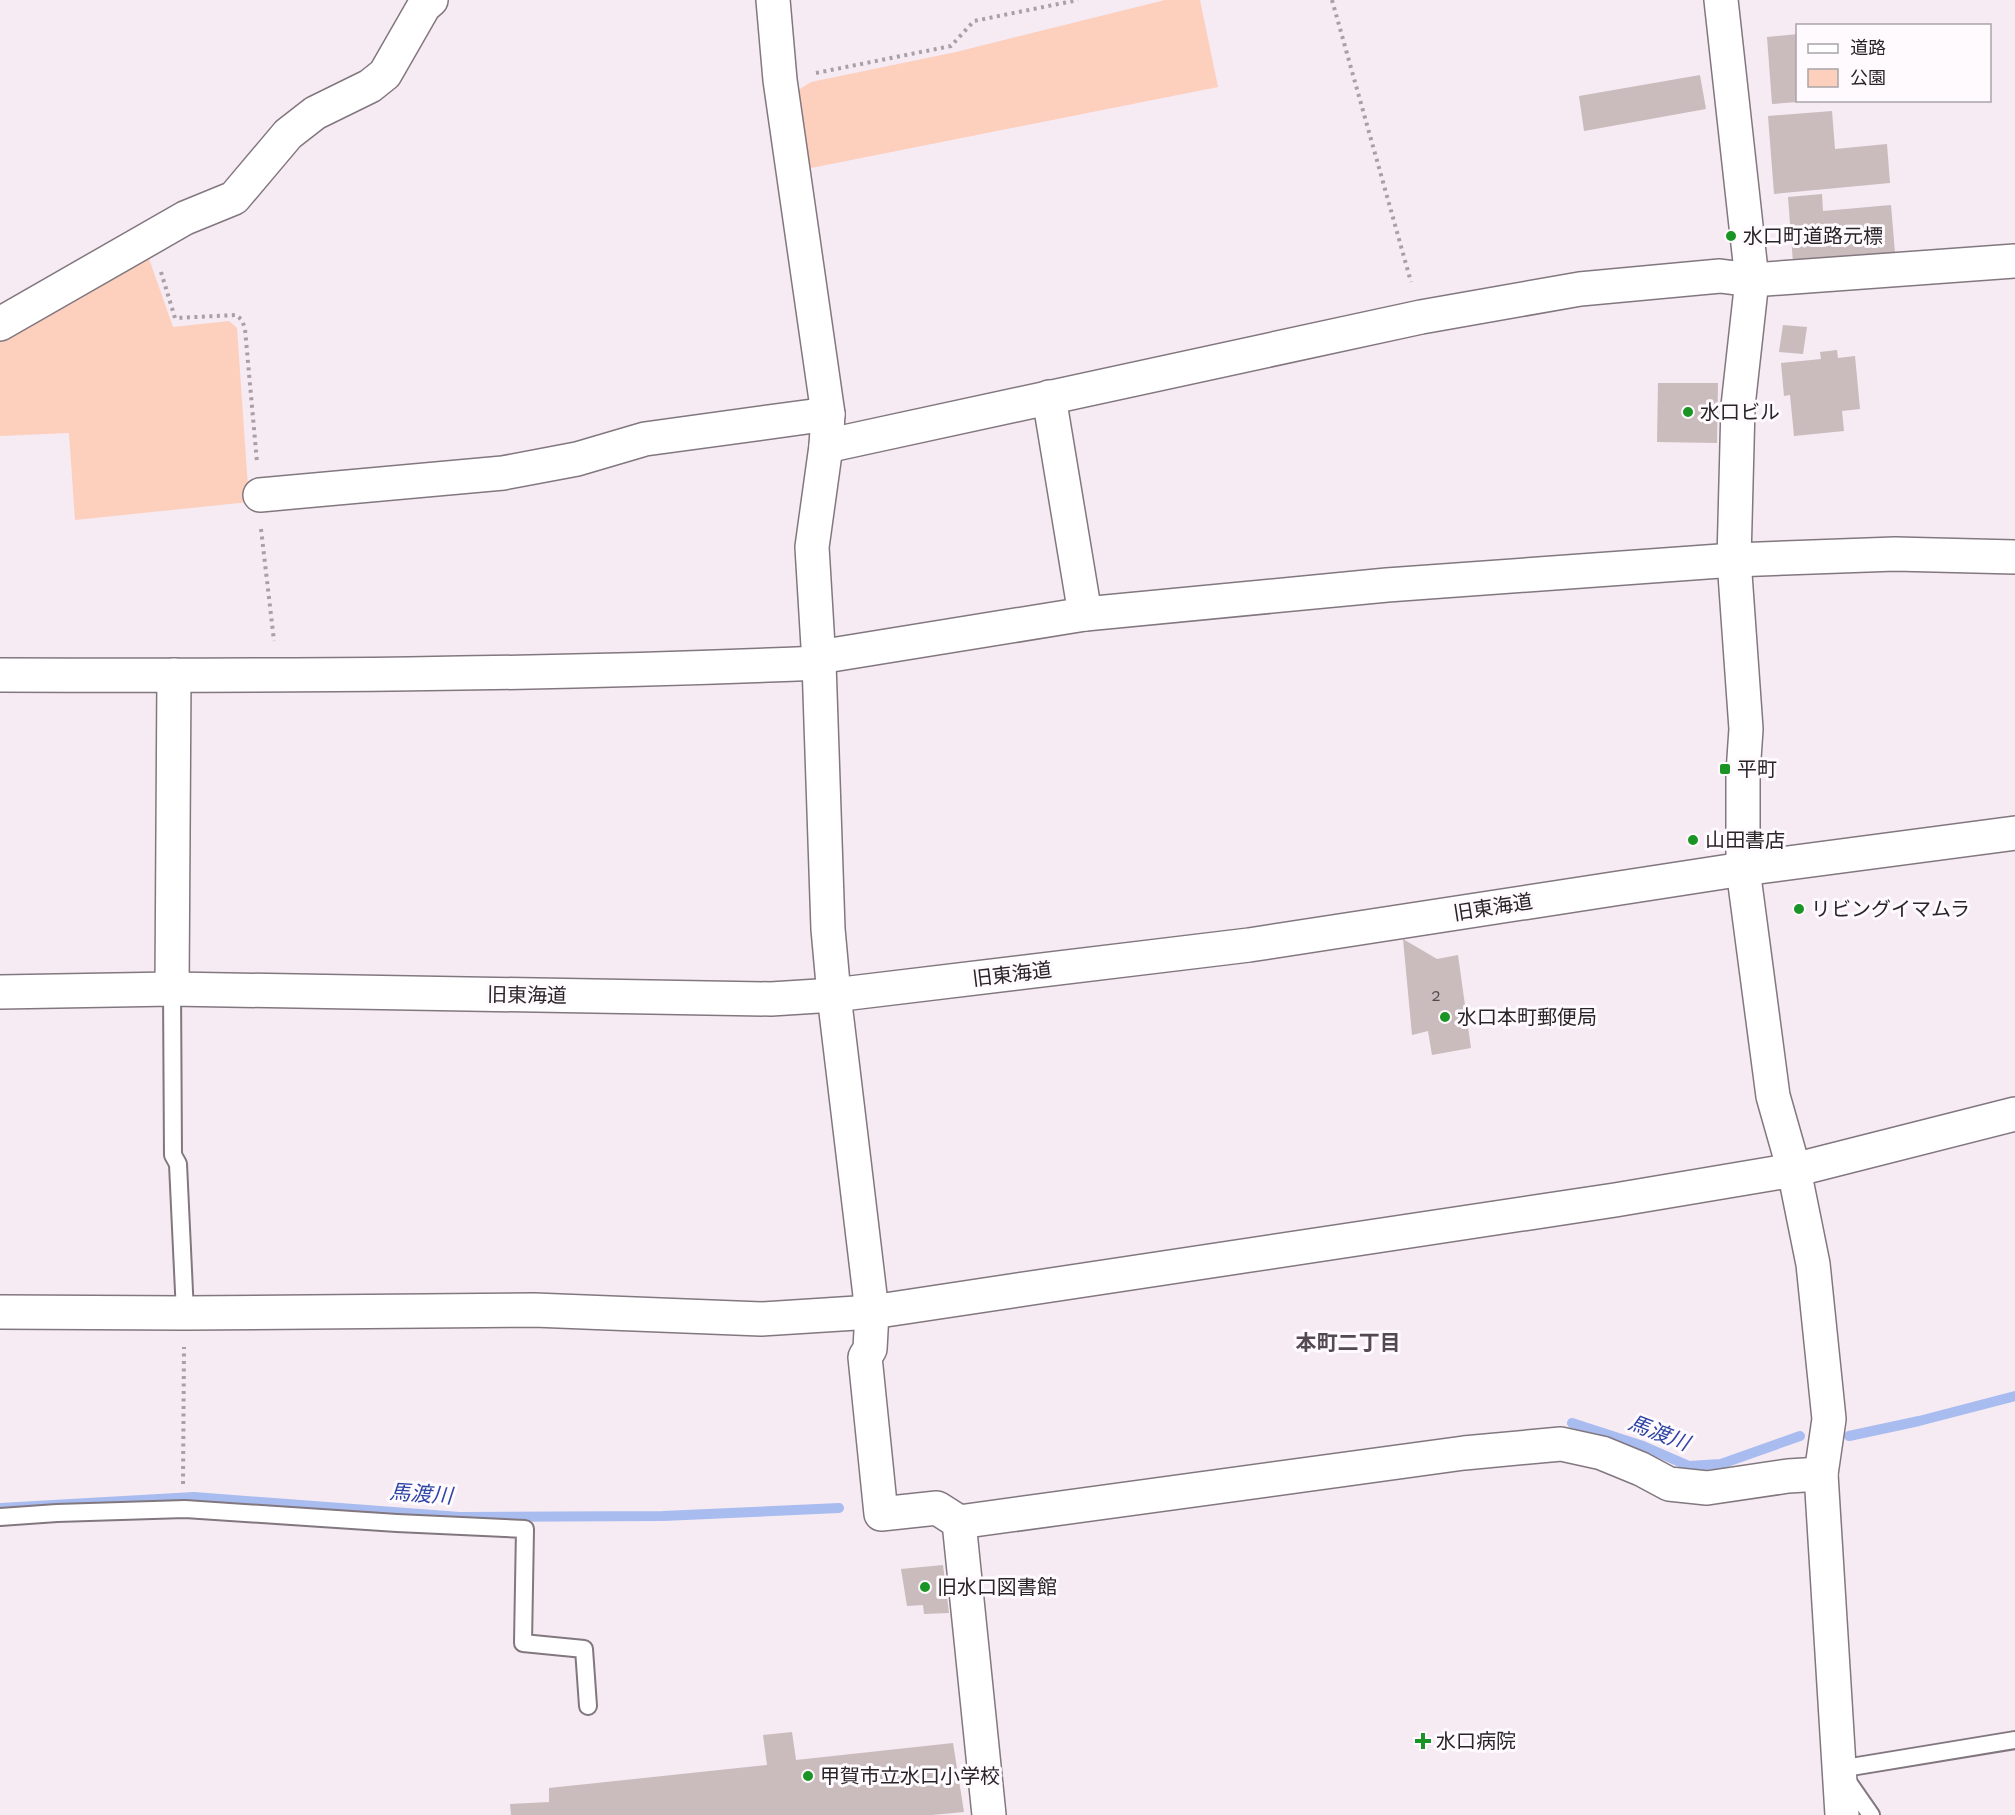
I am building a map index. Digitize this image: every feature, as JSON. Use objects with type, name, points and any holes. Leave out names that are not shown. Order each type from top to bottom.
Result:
[{"type":"street","points":[[0,324],[185,218],[234,198],[288,134],[315,113],[370,86],[385,74],[424,6],[431,0]]},
{"type":"street","points":[[773,0],[780,80],[828,414],[826,446],[812,547],[819,660],[828,929],[872,1312],[870,1349],[865,1357],[881,1514],[937,1508],[958,1522],[1452,1454],[1562,1444],[1602,1453],[1641,1469],[1669,1484],[1707,1488],[1788,1476],[1821,1474]]},
{"type":"street","points":[[1721,0],[1752,280],[1738,406],[1734,560],[1746,729],[1743,773],[1743,868],[1773,1096],[1794,1170],[1813,1264],[1829,1419],[1821,1474],[1842,1815]]},
{"type":"street","points":[[826,446],[1421,316],[1580,289],[1720,276],[1752,280],[2015,261]]},
{"type":"street","points":[[1049,397],[1084,614]]},
{"type":"street","points":[[260,495],[503,472],[577,459],[645,439],[828,414]]},
{"type":"street","points":[[0,675],[693,669],[819,660],[1084,614],[1387,585],[1734,560],[1895,554],[2015,557]]},
{"type":"street","points":[[172,990],[174,675]]},
{"type":"street","name":"旧東海道","points":[[0,992],[172,990],[771,999],[834,995],[1249,945],[1743,868],[2015,833]]},
{"type":"street","points":[[0,1312],[534,1310],[761,1319],[872,1312],[1615,1200],[1794,1170],[2015,1114]]},
{"type":"street","points":[[958,1522],[989,1815]]},
{"type":"lane","points":[[172,990],[173,1155],[178,1164],[184,1313]]},
{"type":"lane","points":[[0,1517],[184,1509],[525,1529],[523,1643],[584,1649],[588,1706]]},
{"type":"lane","points":[[1870,1815],[1839,1769],[2015,1740]]},
{"type":"path","points":[[780,80],[951,46],[974,21],[1078,0]]},
{"type":"path","points":[[1332,0],[1421,316]]},
{"type":"path","points":[[150,237],[175,318],[236,315],[242,320],[245,329],[260,495],[259,512],[278,674]]},
{"type":"path","points":[[183,1488],[184,1313]]},
{"type":"green space","points":[[1165,0],[1200,0],[1218,87],[806,169],[792,94],[811,82],[956,52]]},
{"type":"green space","points":[[147,253],[173,327],[229,321],[237,328],[249,502],[75,520],[69,433],[0,436],[0,341]]},
{"type":"building","points":[[1796,34],[1796,102],[1798,102],[1772,104],[1767,37]]},
{"type":"building","points":[[1700,75],[1706,109],[1584,131],[1579,96]]},
{"type":"building","points":[[1832,111],[1835,149],[1887,144],[1890,183],[1774,194],[1768,116]]},
{"type":"building","points":[[1822,194],[1823,211],[1891,205],[1895,253],[1793,263],[1788,197]]},
{"type":"building","points":[[1783,325],[1807,327],[1803,354],[1779,352]]},
{"type":"building","points":[[1837,350],[1838,358],[1855,356],[1860,409],[1842,411],[1844,431],[1794,436],[1790,395],[1784,396],[1781,363],[1821,359],[1820,352]]},
{"type":"building","name":"水口ビル","points":[[1658,383],[1718,383],[1717,443],[1657,442]]},
{"type":"building","points":[[1403,939],[1437,959],[1458,955],[1471,1048],[1432,1055],[1428,1031],[1412,1035]]},
{"type":"building","name":"旧水口図書館","points":[[943,1565],[949,1613],[924,1614],[923,1605],[907,1606],[901,1569]]},
{"type":"building","name":"甲賀市立水口小学校","points":[[792,1732],[796,1760],[953,1743],[964,1812],[932,1815],[511,1815],[510,1804],[549,1802],[549,1788],[767,1765],[763,1735]]},
{"type":"waterway","name":"馬渡川","points":[[1849,1436],[1919,1421],[2015,1396]]},
{"type":"waterway","name":"馬渡川","points":[[1572,1423],[1643,1446],[1689,1466],[1721,1464],[1800,1436]]},
{"type":"waterway","name":"馬渡川","points":[[0,1508],[194,1497],[460,1517],[663,1516],[839,1508]]},
{"type":"place","name":"水口町道路元標","points":[[1731,236]]},
{"type":"place","name":"水口ビル","points":[[1688,412]]},
{"type":"place","name":"平町","points":[[1725,769]]},
{"type":"place","name":"山田書店","points":[[1693,840]]},
{"type":"place","name":"リビングイマムラ","points":[[1799,909]]},
{"type":"place","name":"水口本町郵便局","points":[[1445,1017]]},
{"type":"place","name":"旧水口図書館","points":[[925,1587]]},
{"type":"place","name":"水口病院","points":[[1423,1741]]},
{"type":"place","name":"甲賀市立水口小学校","points":[[808,1776]]},
{"type":"district","name":"本町二丁目","points":[[1348,1343]]}]
